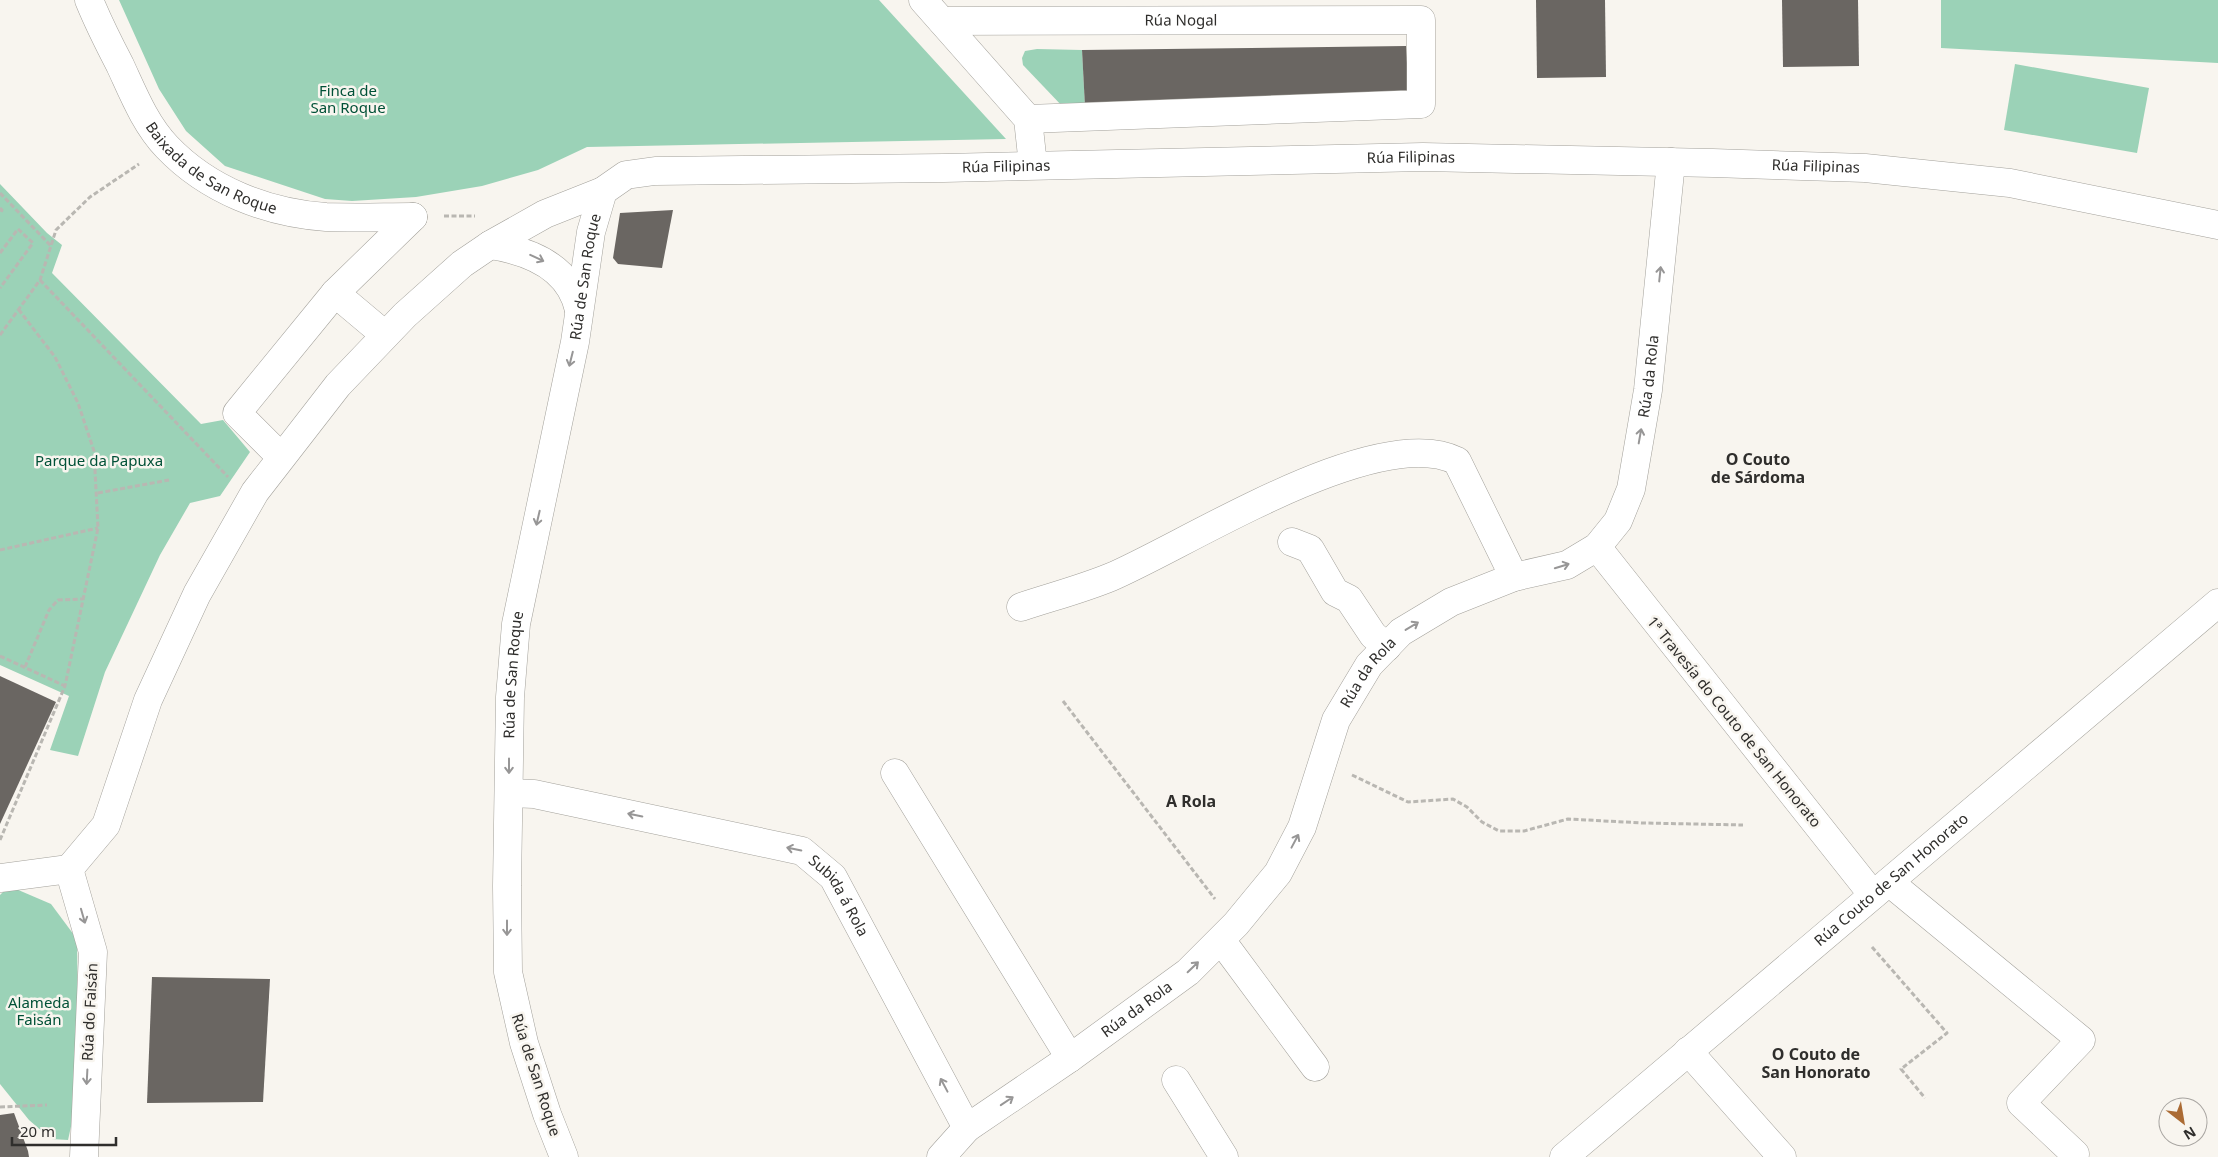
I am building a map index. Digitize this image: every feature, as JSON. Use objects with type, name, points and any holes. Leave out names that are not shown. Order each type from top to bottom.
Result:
[{"type":"street","name":"Baixada de San Roque","points":[[89,0],[144,116],[166,146],[197,173],[232,194],[262,205],[326,217],[413,217]]},
{"type":"street","points":[[924,0],[1028,119],[1032,165]]},
{"type":"street","name":"Rúa Nogal","points":[[942,21],[1421,20],[1421,104],[1028,119]]},
{"type":"street","name":"Rúa Filipinas","points":[[69,870],[106,825],[148,700],[197,594],[256,492],[338,385],[385,335],[462,264],[490,245],[545,214],[603,192],[626,175],[655,171],[1423,157],[1865,168],[2010,183],[2218,225]]},
{"type":"street","name":"Rúa da Rola","points":[[941,1157],[966,1128],[1070,1058],[1188,972],[1221,940],[1278,874],[1302,827],[1336,720],[1369,665],[1401,632],[1451,602],[1514,577],[1567,565],[1597,547],[1618,521],[1631,489],[1648,390],[1671,162]]},
{"type":"street","name":"Rúa de San Roque","points":[[564,1157],[547,1114],[524,1043],[508,972],[507,886],[510,697],[516,624],[575,342],[591,232],[603,192]]},
{"type":"street","points":[[282,457],[237,413],[335,293],[413,217]]},
{"type":"street","points":[[490,245],[530,254],[550,264],[568,282],[576,296],[579,310]]},
{"type":"street","points":[[335,293],[385,335]]},
{"type":"street","points":[[1021,607],[1111,576],[1220,521],[1333,471],[1408,452],[1445,455],[1457,461],[1514,577]]},
{"type":"street","points":[[1292,542],[1310,549],[1335,592],[1349,599],[1373,635],[1387,647]]},
{"type":"street","name":"1ª Travesía do Couto de San Honorato","points":[[1597,547],[1881,889],[2081,1040],[2021,1103],[2075,1154],[2072,1157]]},
{"type":"street","name":"Rúa Couto de San Honorato","points":[[1564,1157],[2218,603]]},
{"type":"street","points":[[895,773],[1070,1058]]},
{"type":"street","name":"Subida á Rola","points":[[509,793],[534,794],[802,851],[833,877],[966,1128]]},
{"type":"street","points":[[0,878],[69,870]]},
{"type":"street","name":"Rúa do Faisán","points":[[69,870],[93,952],[84,1157]]},
{"type":"street","points":[[1221,940],[1314,1067]]},
{"type":"street","points":[[1688,1051],[1782,1157]]},
{"type":"street","points":[[1176,1080],[1224,1157]]},
{"type":"path","points":[[0,335],[40,280],[56,230],[90,197],[166,146]]},
{"type":"path","points":[[0,193],[51,246]]},
{"type":"path","points":[[0,208],[2,210],[0,214]]},
{"type":"path","points":[[413,217],[485,216]]},
{"type":"path","points":[[0,253],[18,228],[33,242],[0,288]]},
{"type":"path","points":[[40,280],[229,478]]},
{"type":"path","points":[[0,840],[65,686],[98,528],[98,493],[94,451],[78,402],[55,357],[18,310]]},
{"type":"path","points":[[98,493],[169,480]]},
{"type":"path","points":[[0,550],[98,528]]},
{"type":"path","points":[[25,667],[49,610],[53,605],[58,600],[83,599]]},
{"type":"path","points":[[0,656],[65,686]]},
{"type":"path","points":[[1063,701],[1216,900]]},
{"type":"path","points":[[1349,773],[1408,802],[1452,799],[1467,807],[1482,822],[1499,831],[1524,831],[1568,819],[1743,825]]},
{"type":"path","points":[[1872,947],[1947,1033],[1901,1069],[1925,1098]]},
{"type":"path","points":[[0,1107],[47,1105]]},
{"type":"green space","name":"Finca de San Roque","points":[[119,0],[879,0],[1006,139],[587,147],[538,170],[482,186],[416,197],[352,201],[325,199],[225,166],[186,131],[159,89]]},
{"type":"green space","points":[[1941,0],[2218,0],[2218,63],[1941,48]]},
{"type":"green space","points":[[1037,49],[1082,50],[1085,107],[1064,108],[1023,65],[1022,58],[1025,51]]},
{"type":"green space","points":[[2015,64],[2149,88],[2137,153],[2004,130]]},
{"type":"green space","name":"Parque da Papuxa","points":[[0,184],[47,233],[62,245],[52,273],[201,424],[223,420],[250,452],[220,496],[190,503],[160,555],[105,672],[78,756],[50,750],[69,696],[0,665]]},
{"type":"green space","name":"Alameda Faisán","points":[[9,886],[51,904],[77,939],[79,1090],[68,1140],[51,1139],[29,1120],[0,1084],[0,895]]},
{"type":"building","points":[[1536,0],[1605,0],[1606,77],[1537,78]]},
{"type":"building","points":[[1782,0],[1858,0],[1859,66],[1783,67]]},
{"type":"building","points":[[1406,46],[1409,96],[1085,107],[1082,50]]},
{"type":"building","points":[[673,210],[662,268],[618,264],[613,258],[620,213]]},
{"type":"building","points":[[0,676],[56,702],[0,824]]},
{"type":"building","points":[[152,977],[270,979],[263,1102],[147,1103]]},
{"type":"building","points":[[14,1113],[29,1157],[0,1157],[0,1115]]},
{"type":"district","name":"O Couto de Sárdoma","points":[[1758,468]]},
{"type":"district","name":"A Rola","points":[[1191,801]]},
{"type":"district","name":"O Couto de San Honorato","points":[[1816,1063]]}]
